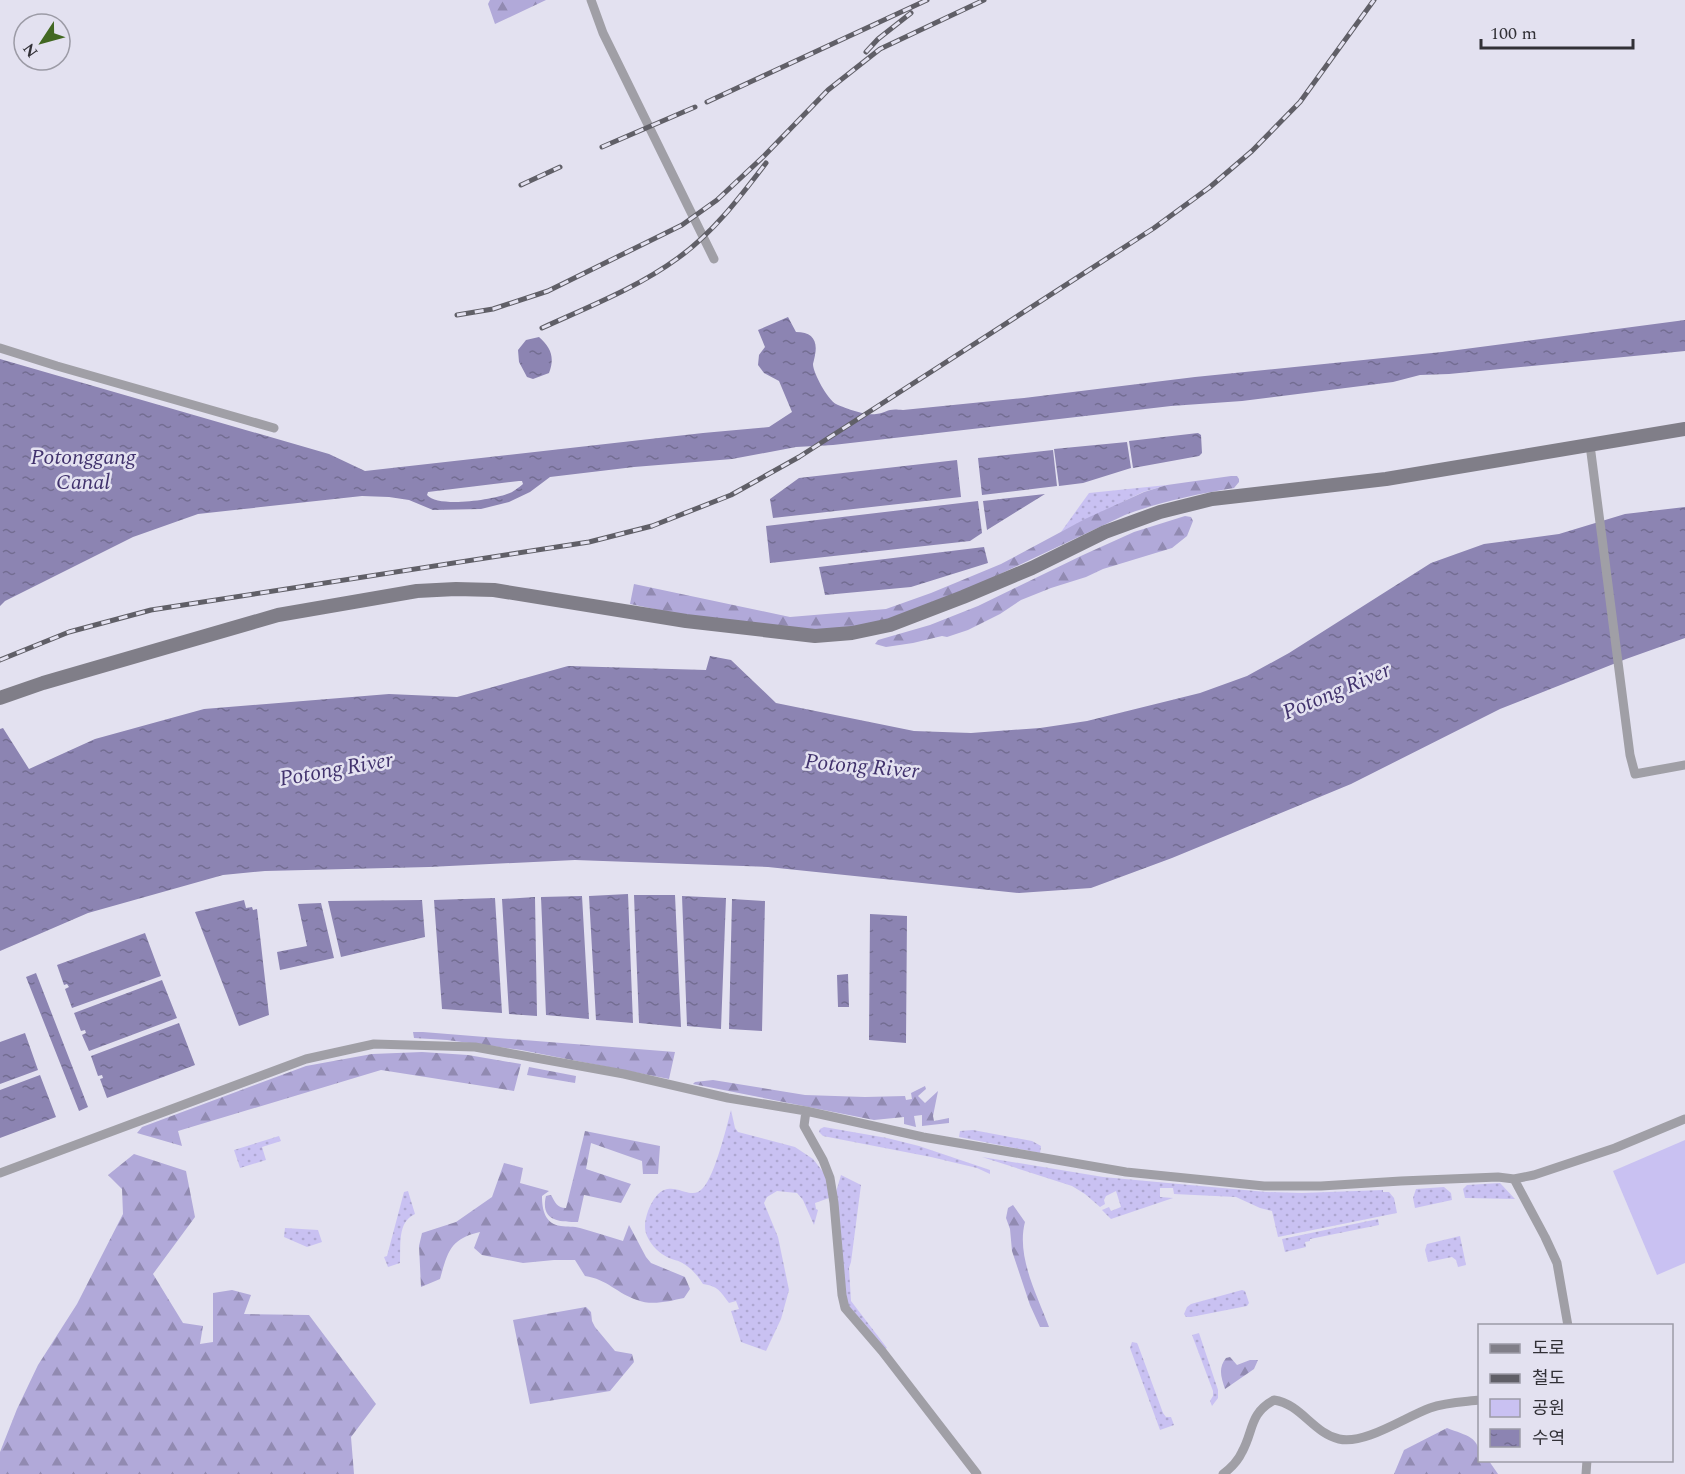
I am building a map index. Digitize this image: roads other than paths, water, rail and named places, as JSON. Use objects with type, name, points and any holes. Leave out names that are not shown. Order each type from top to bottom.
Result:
[{"type":"main road","points":[[0,698],[43,683],[278,615],[417,591],[456,588],[494,590],[686,621],[815,636],[852,633],[890,626],[1032,568],[1105,532],[1170,509],[1212,499],[1386,479],[1685,429]]},
{"type":"street","points":[[591,0],[603,33],[714,259]]},
{"type":"street","points":[[0,348],[274,428]]},
{"type":"street","points":[[1590,445],[1630,755],[1635,774],[1685,765]]},
{"type":"street","points":[[0,1173],[306,1059],[374,1044],[475,1047],[624,1074],[728,1098],[806,1111],[923,1137],[1098,1167],[1264,1186],[1321,1186],[1498,1177],[1514,1179],[1551,1170],[1615,1148],[1685,1119]]},
{"type":"street","points":[[806,1111],[804,1126],[830,1178],[845,1308],[882,1351],[977,1474]]},
{"type":"street","points":[[1514,1179],[1557,1263],[1568,1324]]},
{"type":"street","points":[[1223,1474],[1242,1454],[1260,1409],[1274,1400],[1284,1401],[1320,1429],[1339,1439],[1351,1440],[1372,1435],[1431,1408],[1448,1403],[1478,1400]]},
{"type":"water","name":"Potonggang Canal","points":[[788,317],[796,332],[806,333],[815,341],[814,368],[818,380],[833,402],[844,408],[872,414],[888,410],[1024,398],[1195,377],[1442,352],[1685,320],[1685,351],[1420,375],[1393,382],[1242,401],[1171,406],[833,445],[796,447],[732,459],[550,477],[530,492],[509,502],[481,509],[433,510],[409,500],[362,496],[198,514],[133,537],[5,601],[0,606],[0,359],[329,454],[365,471],[769,427],[792,412],[779,381],[764,373],[758,365],[759,355],[765,347],[758,330]],"holes":[[[522,481],[523,484],[509,493],[478,500],[442,501],[427,495],[428,492]]]},
{"type":"water","points":[[539,337],[549,349],[552,362],[549,373],[533,379],[527,377],[519,362],[518,350],[526,340]]},
{"type":"water","points":[[1198,433],[1201,435],[1202,453],[1199,456],[1133,468],[1129,441]]},
{"type":"water","points":[[1127,442],[1131,468],[1083,483],[1059,486],[1054,449]]},
{"type":"water","points":[[1053,450],[1057,486],[982,495],[978,458]]},
{"type":"water","points":[[957,460],[961,497],[773,518],[770,499],[799,478]]},
{"type":"water","points":[[1045,494],[987,530],[983,501]]},
{"type":"water","points":[[978,501],[982,533],[970,541],[770,563],[766,526]]},
{"type":"water","name":"Potong River","points":[[1685,507],[1685,638],[1500,709],[1351,784],[1172,858],[1091,888],[1019,893],[768,867],[575,860],[429,867],[265,871],[223,875],[88,913],[0,951],[0,729],[3,728],[29,769],[95,739],[204,709],[389,694],[457,697],[568,666],[706,670],[710,656],[731,660],[776,703],[914,731],[971,733],[1040,728],[1087,721],[1200,693],[1247,676],[1289,653],[1431,563],[1484,544],[1559,534],[1625,514]]},
{"type":"water","points":[[984,547],[988,563],[911,587],[825,595],[819,567]]},
{"type":"water","points":[[628,894],[633,1023],[596,1020],[589,896]]},
{"type":"water","points":[[634,895],[675,895],[681,1027],[639,1023]]},
{"type":"water","points":[[582,896],[589,1019],[546,1015],[541,897]]},
{"type":"water","points":[[682,896],[726,898],[721,1029],[687,1026]]},
{"type":"water","points":[[535,897],[537,1016],[509,1014],[502,899]]},
{"type":"water","points":[[495,898],[502,1013],[442,1009],[434,900]]},
{"type":"water","points":[[732,899],[765,901],[762,1031],[729,1029]]},
{"type":"water","points":[[244,900],[246,908],[257,909],[269,1015],[239,1026],[195,912]]},
{"type":"water","points":[[422,900],[425,937],[341,957],[328,901]]},
{"type":"water","points":[[321,903],[334,958],[280,970],[277,952],[307,946],[298,904]]},
{"type":"water","points":[[870,914],[907,916],[906,1043],[869,1040]]},
{"type":"water","points":[[145,933],[161,976],[72,1008],[65,989],[69,987],[67,984],[64,985],[57,965]]},
{"type":"water","points":[[36,973],[88,1107],[79,1111],[26,977]]},
{"type":"water","points":[[848,974],[849,1007],[838,1007],[837,975]]},
{"type":"water","points":[[162,980],[177,1018],[89,1051],[82,1035],[86,1033],[85,1030],[81,1031],[74,1013]]},
{"type":"water","points":[[179,1023],[195,1065],[107,1098],[100,1079],[103,1078],[102,1075],[98,1076],[91,1056]]},
{"type":"water","points":[[25,1033],[38,1070],[0,1084],[0,1042]]},
{"type":"water","points":[[40,1075],[56,1117],[0,1138],[0,1090]]},
{"type":"railway","points":[[707,102],[927,0]]},
{"type":"railway","points":[[457,315],[493,309],[548,291],[682,225],[717,200],[764,156],[828,90],[880,49],[984,0]]},
{"type":"railway","points":[[0,660],[69,632],[151,610],[589,542],[652,526],[731,495],[799,457],[1154,228],[1210,187],[1252,151],[1300,102],[1374,0]]},
{"type":"railway","points":[[866,52],[878,39],[911,13]]},
{"type":"railway","points":[[602,147],[695,107]]},
{"type":"railway","points":[[542,328],[629,288],[678,258],[714,226],[766,163]]},
{"type":"railway","points":[[521,185],[560,167]]}]
